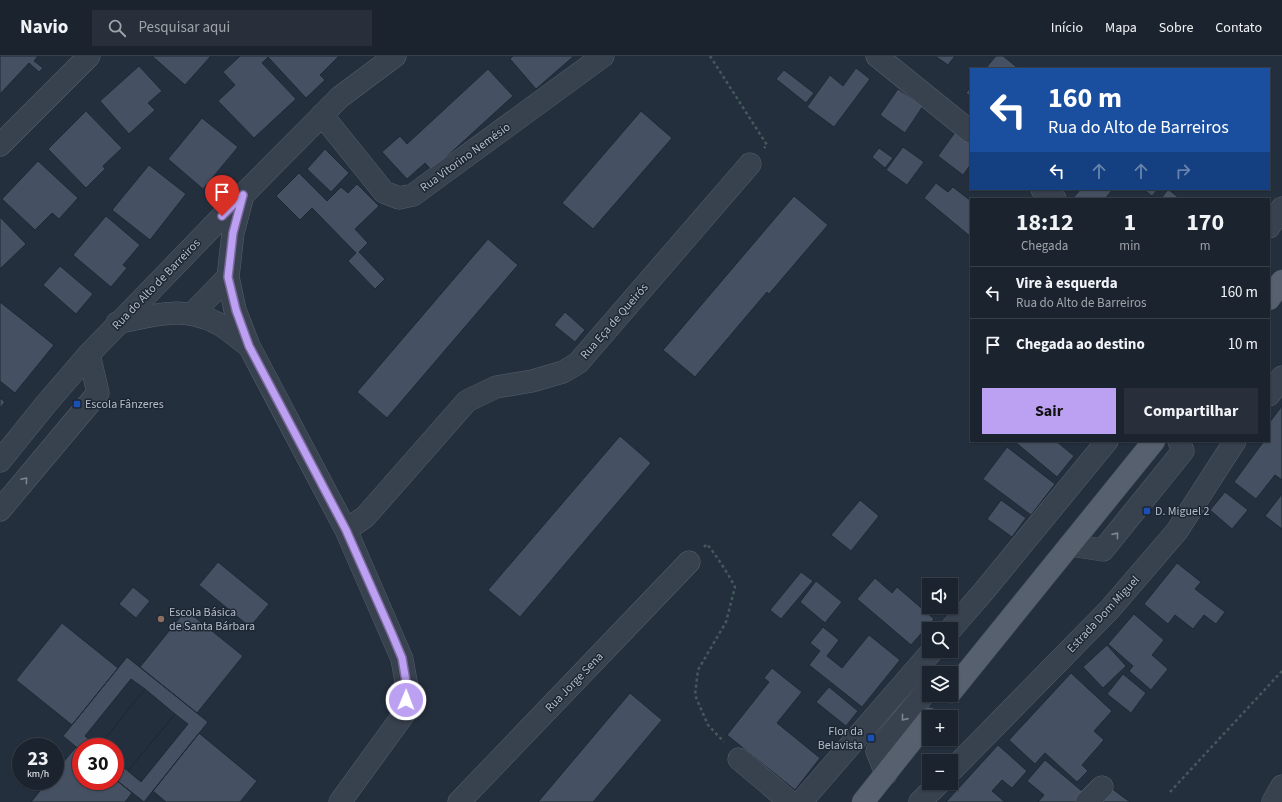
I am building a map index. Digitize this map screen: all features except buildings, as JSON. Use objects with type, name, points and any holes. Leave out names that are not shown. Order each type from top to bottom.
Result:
[{"type":"main road","points":[[1270,297],[1282,281]]},
{"type":"main road","points":[[958,682],[1153,442]]},
{"type":"main road","points":[[863,802],[922,729]]},
{"type":"street","points":[[0,145],[89,56]]},
{"type":"street","name":"Rua do Alto de Barreiros","points":[[0,461],[46,404],[118,323],[340,97],[395,56]]},
{"type":"street","name":"Rua Vitorino Nemésio","points":[[322,115],[384,192],[399,198],[413,195],[603,56]]},
{"type":"street","points":[[877,56],[970,131]]},
{"type":"street","name":"Rua Eça de Queirós","points":[[346,530],[364,517],[467,401],[496,387],[532,381],[563,372],[578,363],[750,164]]},
{"type":"street","points":[[1043,190],[1054,198]]},
{"type":"street","points":[[243,195],[233,233],[228,277],[236,310],[249,346],[346,530],[402,658],[407,687],[404,714],[340,802]]},
{"type":"street","points":[[1270,226],[1282,208]]},
{"type":"street","points":[[193,313],[228,277]]},
{"type":"street","points":[[118,323],[163,313],[193,313],[219,324],[249,346]]},
{"type":"street","points":[[0,510],[98,393],[89,354]]},
{"type":"street","points":[[1270,394],[1282,377]]},
{"type":"street","points":[[958,622],[1106,442]]},
{"type":"street","points":[[1070,545],[1103,550],[1183,451],[1179,442]]},
{"type":"street","name":"Estrada Dom Miguel","points":[[958,764],[1110,609],[1178,531],[1235,442]]},
{"type":"street","name":"Rua Jorge Sena","points":[[459,802],[689,562]]},
{"type":"street","points":[[801,802],[926,658]]},
{"type":"street","points":[[886,774],[877,751],[922,696]]},
{"type":"street","points":[[739,759],[790,802]]},
{"type":"street","points":[[1273,802],[1282,786]]},
{"type":"street","points":[[920,802],[932,790]]},
{"type":"path","points":[[710,56],[767,145],[750,164]]},
{"type":"path","points":[[689,562],[706,544],[727,572],[735,587],[726,622],[698,670],[695,695],[708,725],[739,759]]},
{"type":"path","points":[[1170,792],[1282,671]]},
{"type":"place","name":"Escola Fânzeres","points":[[77,404]]},
{"type":"place","name":"D. Miguel 2","points":[[1147,511]]},
{"type":"place","name":"Escola Básica de Santa Bárbara","points":[[161,619]]},
{"type":"place","name":"Flor da Belavista","points":[[871,738]]},
{"type":"route","points":[[222,216],[243,195],[233,233],[228,277],[236,310],[249,346],[346,530],[392,634],[402,658],[407,687],[406,700]]}]
